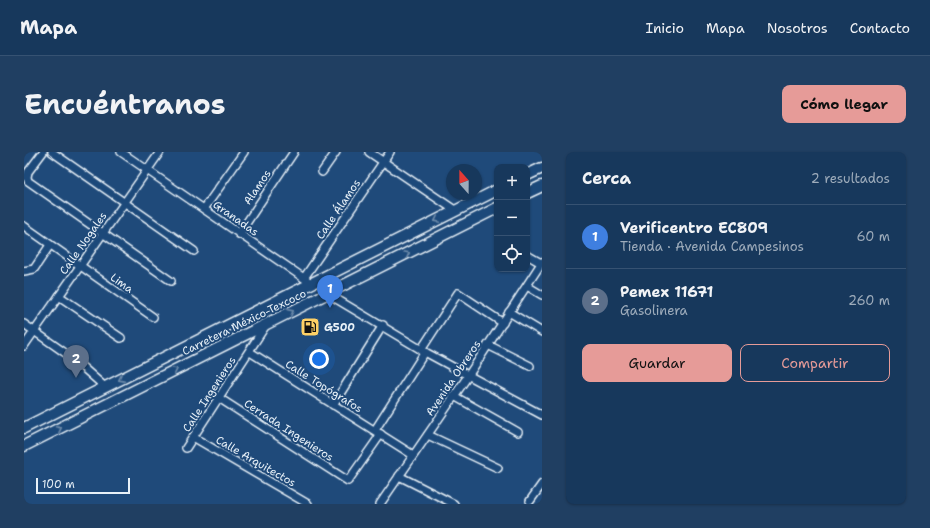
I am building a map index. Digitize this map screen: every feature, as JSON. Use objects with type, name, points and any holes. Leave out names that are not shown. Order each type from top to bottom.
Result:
[{"type":"highway","points":[[530,174],[542,168]]},
{"type":"highway","points":[[530,192],[542,186]]},
{"type":"highway","name":"Carretera México-Texcoco","points":[[24,428],[308,280],[456,211],[494,192]]},
{"type":"highway","name":"Carretera México-Texcoco","points":[[24,446],[494,210]]},
{"type":"street","points":[[43,152],[26,176],[28,181],[171,281]]},
{"type":"street","points":[[52,152],[194,251]]},
{"type":"street","name":"Granadas","points":[[121,152],[308,280]]},
{"type":"street","name":"Calle Nogales","points":[[24,346],[160,152]]},
{"type":"street","points":[[204,209],[244,152]]},
{"type":"street","name":"Alamos","points":[[239,234],[294,152]]},
{"type":"street","points":[[322,172],[336,152]]},
{"type":"street","points":[[370,152],[456,211]]},
{"type":"street","name":"Calle Álamos","points":[[308,280],[390,152]]},
{"type":"street","name":"Lima","points":[[24,226],[80,267],[153,317]]},
{"type":"street","points":[[24,271],[34,269],[50,245]]},
{"type":"street","points":[[530,257],[542,263]]},
{"type":"street","name":"Avenida Obreros","points":[[380,504],[468,376],[542,263]]},
{"type":"street","points":[[527,286],[542,295]]},
{"type":"street","points":[[378,432],[423,351],[458,293],[503,323]]},
{"type":"street","points":[[328,294],[383,325],[423,351],[540,414],[542,406]]},
{"type":"street","points":[[59,296],[121,338]]},
{"type":"street","points":[[510,312],[542,332]]},
{"type":"street","points":[[24,324],[71,357],[105,387]]},
{"type":"street","points":[[250,352],[266,325]]},
{"type":"street","points":[[333,404],[383,325]]},
{"type":"street","points":[[488,345],[530,366]]},
{"type":"street","name":"Calle Ingenieros","points":[[186,448],[250,352]]},
{"type":"street","name":"Calle Topógrafos","points":[[250,352],[413,455]]},
{"type":"street","points":[[454,396],[518,432]]},
{"type":"street","name":"Cerrada Ingenieros","points":[[219,398],[348,481],[378,432]]},
{"type":"street","points":[[428,435],[498,468]]},
{"type":"street","name":"Calle Arquitectos","points":[[193,437],[308,504]]},
{"type":"street","points":[[399,476],[454,504]]},
{"type":"street","points":[[530,501],[542,484]]},
{"type":"place","name":"Verificentro EC809","points":[[330,308]]},
{"type":"place","name":"G500","points":[[310,327]]},
{"type":"place","name":"Pemex 11671","points":[[76,378]]}]
